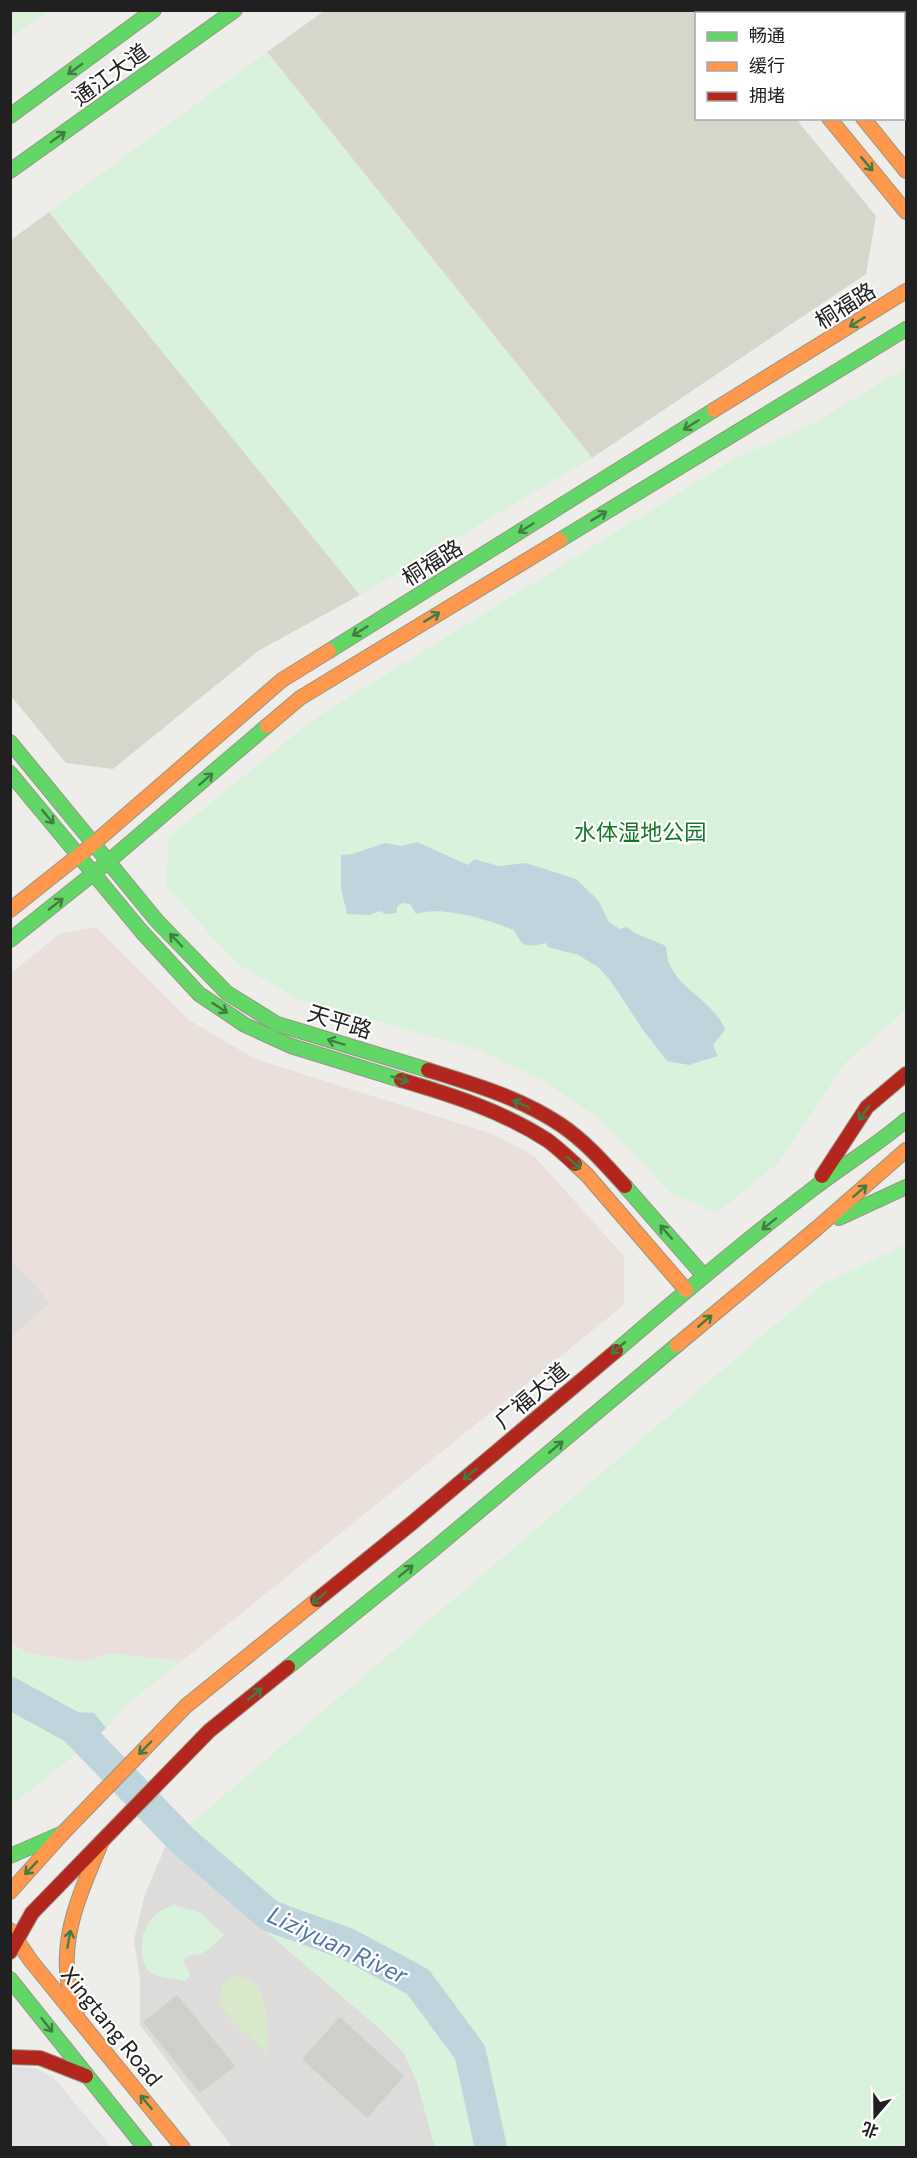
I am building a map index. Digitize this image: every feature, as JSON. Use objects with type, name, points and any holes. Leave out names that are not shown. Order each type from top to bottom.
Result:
[{"type":"street","name":"通江大道","points":[[122,34],[147,10]]},
{"type":"street","name":"通江大道","points":[[10,116],[154,10]]},
{"type":"street","name":"通江大道","points":[[10,171],[235,10]]},
{"type":"street","points":[[832,120],[906,212]]},
{"type":"street","points":[[865,120],[906,171]]},
{"type":"street","name":"桐福路","points":[[10,910],[80,855],[282,680],[906,291]]},
{"type":"street","points":[[10,940],[95,873],[300,698],[906,329]]},
{"type":"street","name":"天平路","points":[[10,742],[157,921],[227,993],[277,1024],[481,1086],[561,1125],[596,1153],[704,1276]]},
{"type":"street","name":"天平路","points":[[10,772],[142,932],[199,994],[245,1025],[291,1046],[462,1098],[503,1115],[549,1141],[587,1175],[686,1290]]},
{"type":"street","points":[[815,1187],[867,1107],[906,1074]]},
{"type":"street","name":"广福大道","points":[[63,1833],[186,1706],[412,1523],[686,1290],[815,1187],[888,1136],[906,1120]]},
{"type":"street","points":[[12,1940],[32,1913],[209,1731],[434,1549],[816,1229],[906,1150]]},
{"type":"street","points":[[816,1229],[906,1187]]},
{"type":"street","points":[[10,1856],[63,1833]]},
{"type":"street","points":[[10,1892],[63,1833]]},
{"type":"street","points":[[78,2016],[68,1980],[67,1944],[74,1912],[102,1841]]},
{"type":"street","name":"Xingtang Road","points":[[12,1940],[78,2016],[183,2148]]},
{"type":"street","points":[[10,1979],[145,2148]]},
{"type":"street","points":[[10,2057],[40,2058],[87,2076]]},
{"type":"shaded area","points":[[324,11],[707,11],[695,12],[695,120],[797,120],[876,216],[866,274],[592,458],[267,52]]},
{"type":"shaded area","points":[[906,11],[906,119],[905,12],[814,12]]},
{"type":"shaded area","points":[[49,212],[360,595],[258,651],[113,769],[66,763],[11,696],[11,240]]},
{"type":"shaded area","points":[[96,927],[189,1020],[255,1059],[493,1134],[534,1156],[624,1256],[624,1305],[182,1661],[111,1654],[82,1662],[28,1653],[11,1644],[10,1338],[50,1303],[11,1257],[11,973],[61,933]]},
{"type":"shaded area","points":[[10,1257],[51,1303],[11,1338],[10,1338]]},
{"type":"shaded area","points":[[166,1845],[380,2029],[404,2053],[417,2082],[435,2147],[232,2147],[140,2025],[140,1979],[134,1940],[145,1894]]},
{"type":"shaded area","points":[[10,2066],[37,2069],[54,2078],[111,2147],[11,2148]]},
{"type":"green space","points":[[11,10],[48,10],[48,11],[11,37]]},
{"type":"green space","points":[[267,52],[592,458],[360,595],[49,212]]},
{"type":"green space","name":"水体湿地公园","points":[[906,368],[906,1010],[846,1062],[778,1163],[717,1213],[671,1193],[599,1119],[543,1080],[480,1050],[301,1000],[237,964],[166,886],[169,837],[314,719],[734,459],[810,425]]},
{"type":"green space","points":[[906,1244],[906,2147],[435,2147],[417,2082],[404,2053],[380,2029],[166,1845],[823,1284]]},
{"type":"green space","points":[[10,1644],[28,1653],[82,1662],[111,1654],[182,1661],[131,1701],[82,1749],[18,1800],[11,1801]]},
{"type":"green space","points":[[174,1905],[201,1913],[224,1935],[207,1950],[185,1958],[184,1963],[190,1977],[184,1981],[160,1977],[152,1973],[143,1962],[142,1956],[143,1939],[150,1920]]},
{"type":"green space","points":[[233,1976],[245,1978],[254,1984],[260,1993],[267,2016],[268,2040],[265,2052],[231,2019],[219,2002],[222,1987]]},
{"type":"water","points":[[417,842],[468,865],[474,859],[499,866],[526,863],[576,879],[598,900],[609,922],[620,929],[627,927],[635,933],[666,946],[668,961],[675,974],[721,1021],[725,1030],[713,1045],[718,1056],[689,1065],[667,1061],[610,980],[598,967],[578,955],[548,947],[546,943],[526,945],[514,930],[452,912],[416,914],[410,904],[402,903],[397,907],[397,913],[386,914],[379,911],[370,915],[347,914],[341,888],[341,855],[352,854],[385,843],[401,846]]},
{"type":"water","points":[[11,1680],[75,1712],[94,1713],[106,1728],[82,1749],[69,1734],[58,1731],[29,1711],[11,1703]]},
{"type":"building","points":[[177,1996],[234,2066],[200,2092],[144,2022]]},
{"type":"building","points":[[340,2018],[403,2076],[367,2117],[303,2059]]},
{"type":"waterway","name":"Liziyuan River","points":[[10,1693],[74,1728],[183,1841],[270,1916],[348,1944],[418,1982],[470,2052],[491,2148]]},
{"type":"traffic: fast","points":[[10,116],[154,10]]},
{"type":"traffic: fast","points":[[10,171],[235,10]]},
{"type":"traffic: fast","points":[[560,540],[906,329]]},
{"type":"traffic: fast","points":[[329,651],[714,410]]},
{"type":"traffic: fast","points":[[10,940],[109,861],[267,726]]},
{"type":"traffic: fast","points":[[10,742],[157,921],[227,993],[277,1024],[428,1070]]},
{"type":"traffic: fast","points":[[10,773],[142,932],[199,994],[245,1025],[291,1046],[401,1080]]},
{"type":"traffic: fast","points":[[616,1351],[814,1188],[906,1120]]},
{"type":"traffic: fast","points":[[625,1186],[704,1276]]},
{"type":"traffic: fast","points":[[839,1218],[906,1187]]},
{"type":"traffic: fast","points":[[288,1667],[434,1549],[677,1345]]},
{"type":"traffic: fast","points":[[10,1856],[63,1833]]},
{"type":"traffic: fast","points":[[10,1979],[145,2148]]},
{"type":"traffic: slow","points":[[831,120],[906,212]]},
{"type":"traffic: slow","points":[[865,120],[906,171]]},
{"type":"traffic: slow","points":[[714,410],[906,291]]},
{"type":"traffic: slow","points":[[267,726],[300,698],[560,540]]},
{"type":"traffic: slow","points":[[10,910],[93,844],[282,680],[329,651]]},
{"type":"traffic: slow","points":[[677,1345],[906,1150]]},
{"type":"traffic: slow","points":[[575,1164],[686,1290]]},
{"type":"traffic: slow","points":[[10,1892],[63,1833],[186,1706],[317,1600]]},
{"type":"traffic: slow","points":[[77,2011],[68,1980],[68,1944],[76,1908],[102,1841]]},
{"type":"traffic: slow","points":[[10,1930],[31,1961],[183,2148]]},
{"type":"traffic: jam","points":[[428,1070],[496,1093],[546,1115],[579,1139],[625,1186]]},
{"type":"traffic: jam","points":[[822,1176],[867,1107],[906,1074]]},
{"type":"traffic: jam","points":[[401,1080],[458,1098],[512,1120],[547,1140],[575,1164]]},
{"type":"traffic: jam","points":[[317,1600],[616,1351]]},
{"type":"traffic: jam","points":[[10,1952],[32,1913],[209,1731],[288,1667]]},
{"type":"traffic: jam","points":[[10,2057],[40,2058],[86,2076]]}]
